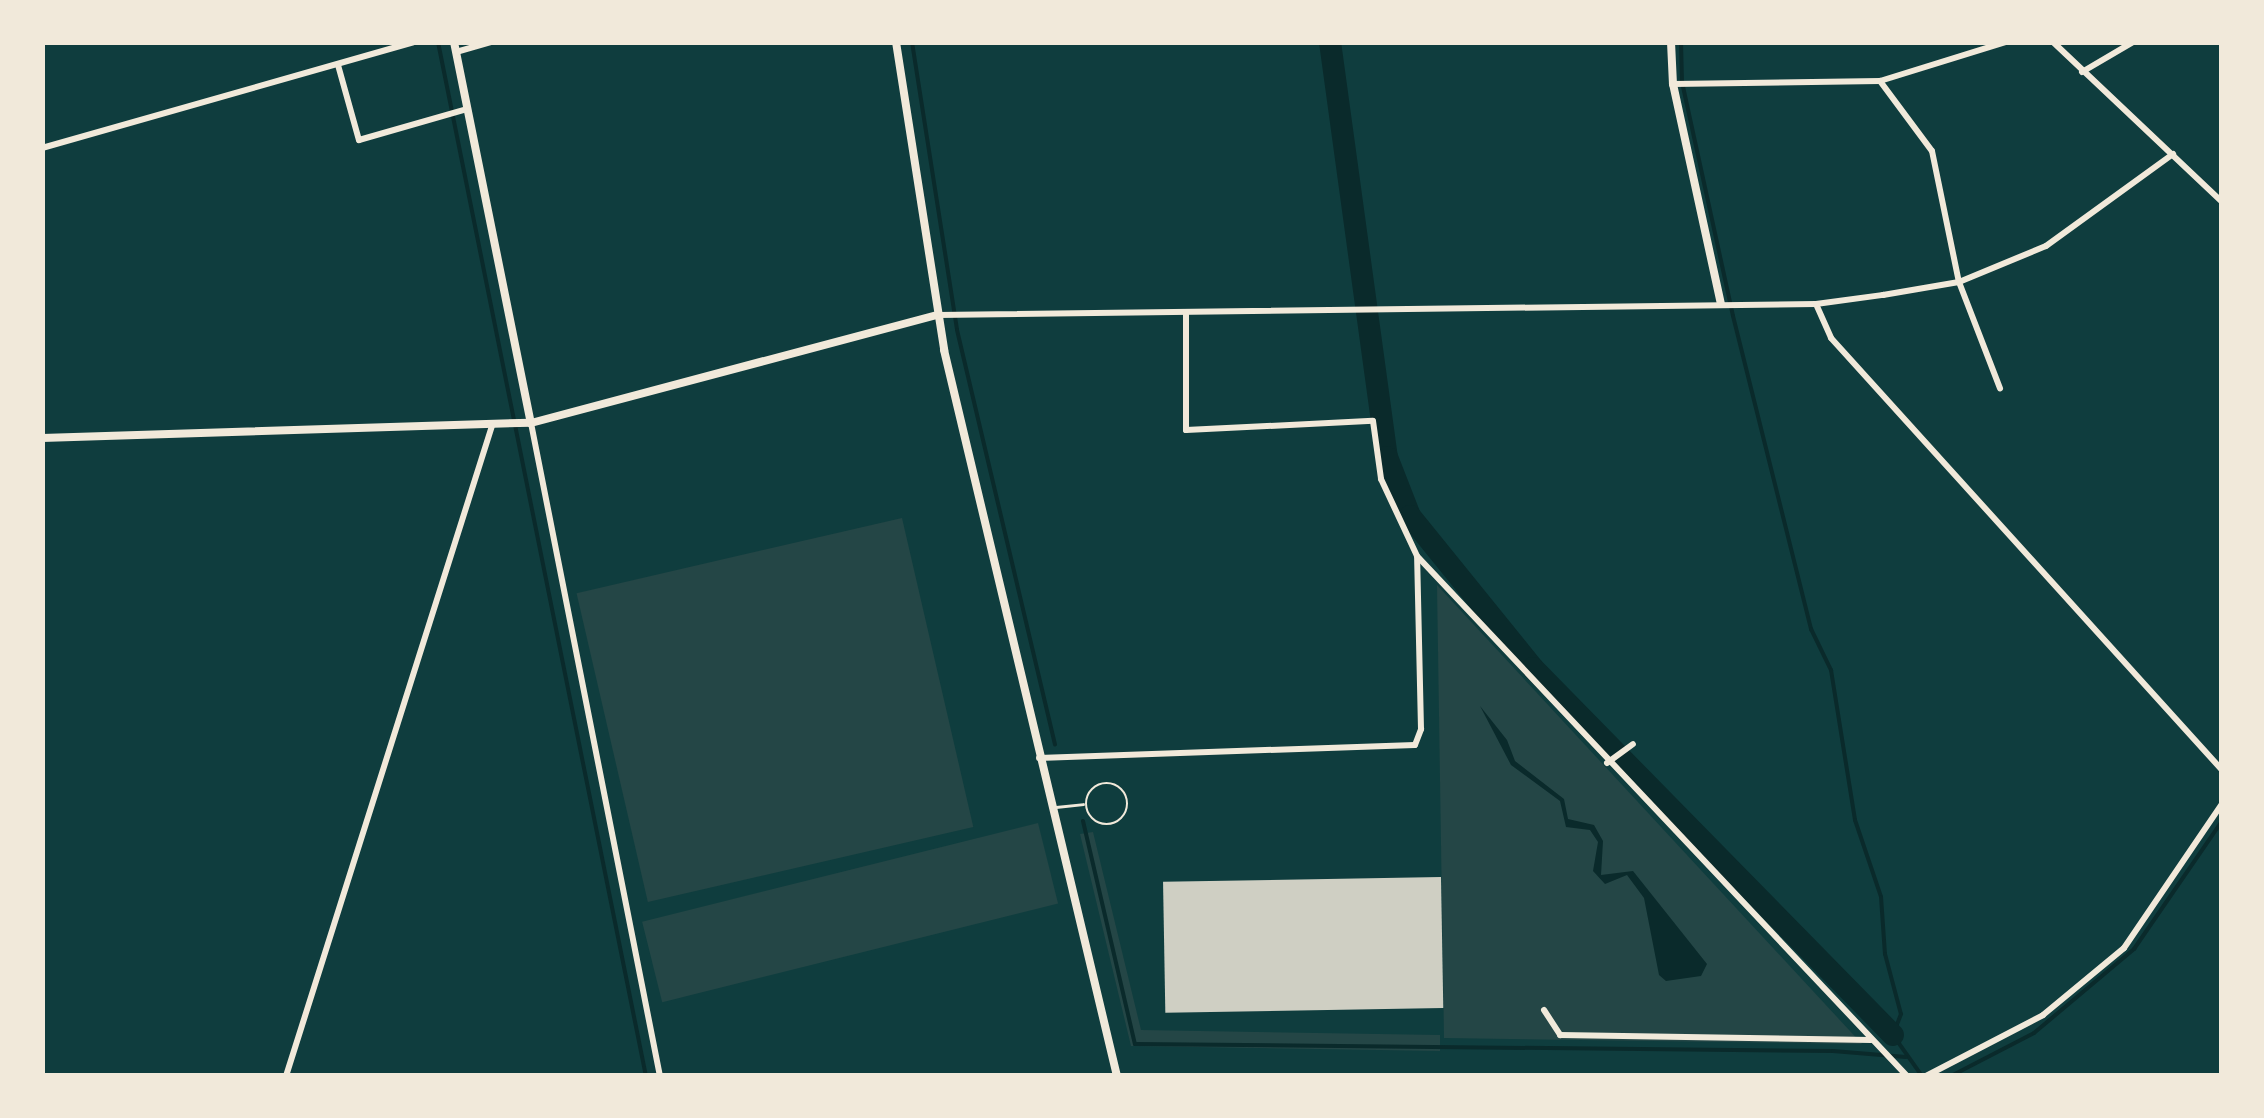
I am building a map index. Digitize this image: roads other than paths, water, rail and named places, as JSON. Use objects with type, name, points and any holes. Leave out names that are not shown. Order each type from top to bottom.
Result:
[{"type":"street","points":[[42,148],[414,42]]},
{"type":"street","points":[[492,42],[455,47],[660,1076]]},
{"type":"street","points":[[896,42],[942,315],[1039,758],[1117,1076]]},
{"type":"street","points":[[1671,42],[1673,84],[1722,304]]},
{"type":"street","points":[[1673,84],[1880,81],[2006,42]]},
{"type":"street","points":[[2053,42],[2222,202]]},
{"type":"street","points":[[2082,72],[2133,42]]},
{"type":"street","points":[[338,65],[359,140],[467,109]]},
{"type":"street","points":[[1880,81],[1932,151],[1959,282],[2000,388]]},
{"type":"street","points":[[42,438],[527,423],[942,315],[1816,304],[1959,282],[2082,226],[2174,154]]},
{"type":"street","points":[[1816,304],[1831,338],[2222,770]]},
{"type":"street","points":[[1186,314],[1186,430],[1372,420],[1381,479],[1417,556],[1907,1076]]},
{"type":"street","points":[[286,1076],[492,426]]},
{"type":"street","points":[[1039,758],[1415,745],[1422,729],[1417,556]]},
{"type":"street","points":[[1608,762],[1633,744]]},
{"type":"street","points":[[1926,1076],[2043,1015],[2124,948],[2222,804]]},
{"type":"street","points":[[1544,1010],[1560,1035],[1872,1040]]},
{"type":"lane","points":[[1109,784],[1124,791],[1128,805],[1122,820],[1108,824],[1092,818],[1085,804],[1092,788],[1109,784]]},
{"type":"lane","points":[[1051,807],[1085,804]]},
{"type":"waterway","points":[[438,42],[646,1076]]},
{"type":"waterway","points":[[912,42],[957,330],[1055,745]]},
{"type":"waterway","points":[[1330,42],[1387,457],[1410,516],[1533,668],[1893,1035]]},
{"type":"waterway","points":[[1681,42],[1682,82],[1733,316],[1811,629],[1831,670],[1855,820],[1881,897],[1885,954],[1901,1014],[1893,1035],[1922,1076]]},
{"type":"waterway","points":[[1083,821],[1135,1044],[1833,1051],[1906,1057]]},
{"type":"waterway","points":[[1951,1076],[2034,1033],[2134,949],[2222,821]]},
{"type":"waterway","points":[[1058,1076],[1099,1075]]},
{"type":"waterway","points":[[1144,1075],[1383,1076]]},
{"type":"waterway","points":[[918,1076],[965,1076]]}]
